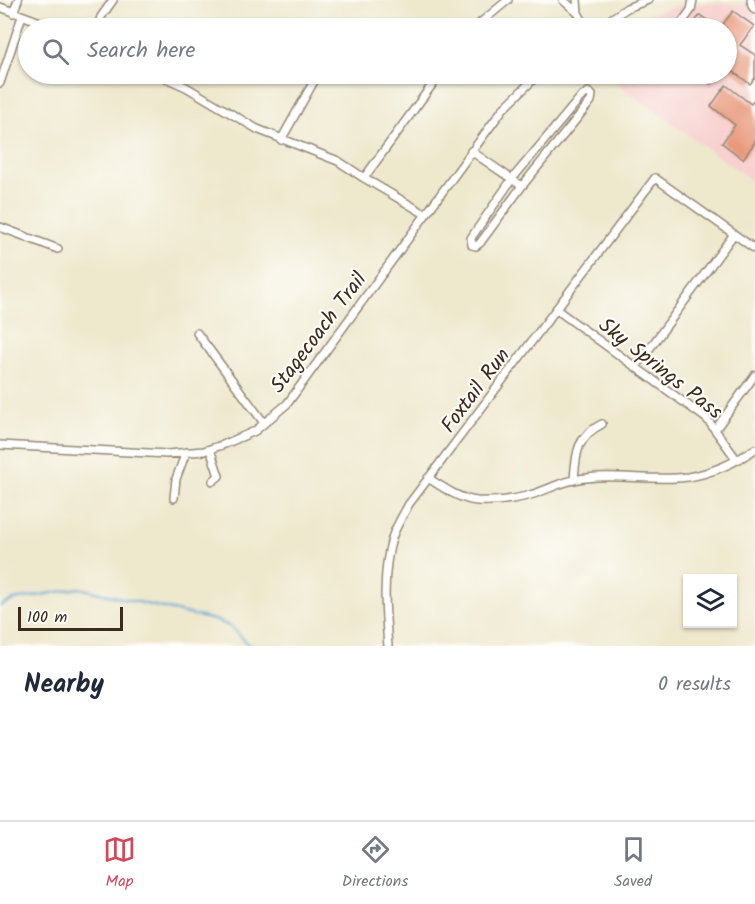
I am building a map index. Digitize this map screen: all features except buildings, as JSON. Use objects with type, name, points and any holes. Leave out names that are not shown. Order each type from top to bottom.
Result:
[{"type":"street","points":[[14,13],[18,0]]},
{"type":"street","points":[[101,18],[113,0]]},
{"type":"street","points":[[486,18],[508,0]]},
{"type":"street","points":[[563,0],[581,18]]},
{"type":"street","points":[[577,0],[578,13]]},
{"type":"street","points":[[612,18],[627,8],[648,0]]},
{"type":"street","points":[[685,18],[691,10],[693,0]]},
{"type":"street","points":[[751,0],[755,10]]},
{"type":"street","points":[[0,7],[28,18]]},
{"type":"street","points":[[0,82],[18,28]]},
{"type":"street","points":[[179,84],[249,125],[281,140],[309,148],[338,161],[425,214]]},
{"type":"street","points":[[281,140],[312,84]]},
{"type":"street","points":[[363,178],[433,84]]},
{"type":"street","name":"Stagecoach Trail","points":[[0,445],[167,454],[210,449],[255,431],[287,404],[471,151],[503,109],[529,84]]},
{"type":"street","points":[[588,92],[592,94],[591,101],[522,186],[480,243],[476,246],[472,245],[471,238],[512,179],[580,98],[588,92]]},
{"type":"street","points":[[471,151],[522,186]]},
{"type":"street","name":"Foxtail Run","points":[[388,646],[384,596],[386,567],[393,536],[409,504],[655,178],[734,234]]},
{"type":"street","points":[[0,227],[58,249]]},
{"type":"street","points":[[636,367],[734,234],[755,249]]},
{"type":"street","name":"Sky Springs Pass","points":[[557,310],[707,419],[737,460]]},
{"type":"street","points":[[197,333],[264,423]]},
{"type":"street","points":[[715,430],[755,375]]},
{"type":"street","points":[[574,480],[579,445],[589,431],[602,424]]},
{"type":"street","points":[[428,478],[456,495],[476,501],[507,500],[527,496],[574,480],[630,476],[687,477],[712,471],[737,460],[755,448]]},
{"type":"street","points":[[210,449],[219,476],[213,481]]},
{"type":"street","points":[[174,498],[176,479],[186,452]]},
{"type":"shaded area","points":[[710,3],[755,7],[755,183],[618,84],[737,84],[737,18],[640,18],[675,6]]},
{"type":"waterway","points":[[0,606],[14,600],[79,588],[218,621],[231,627],[250,646]]}]
